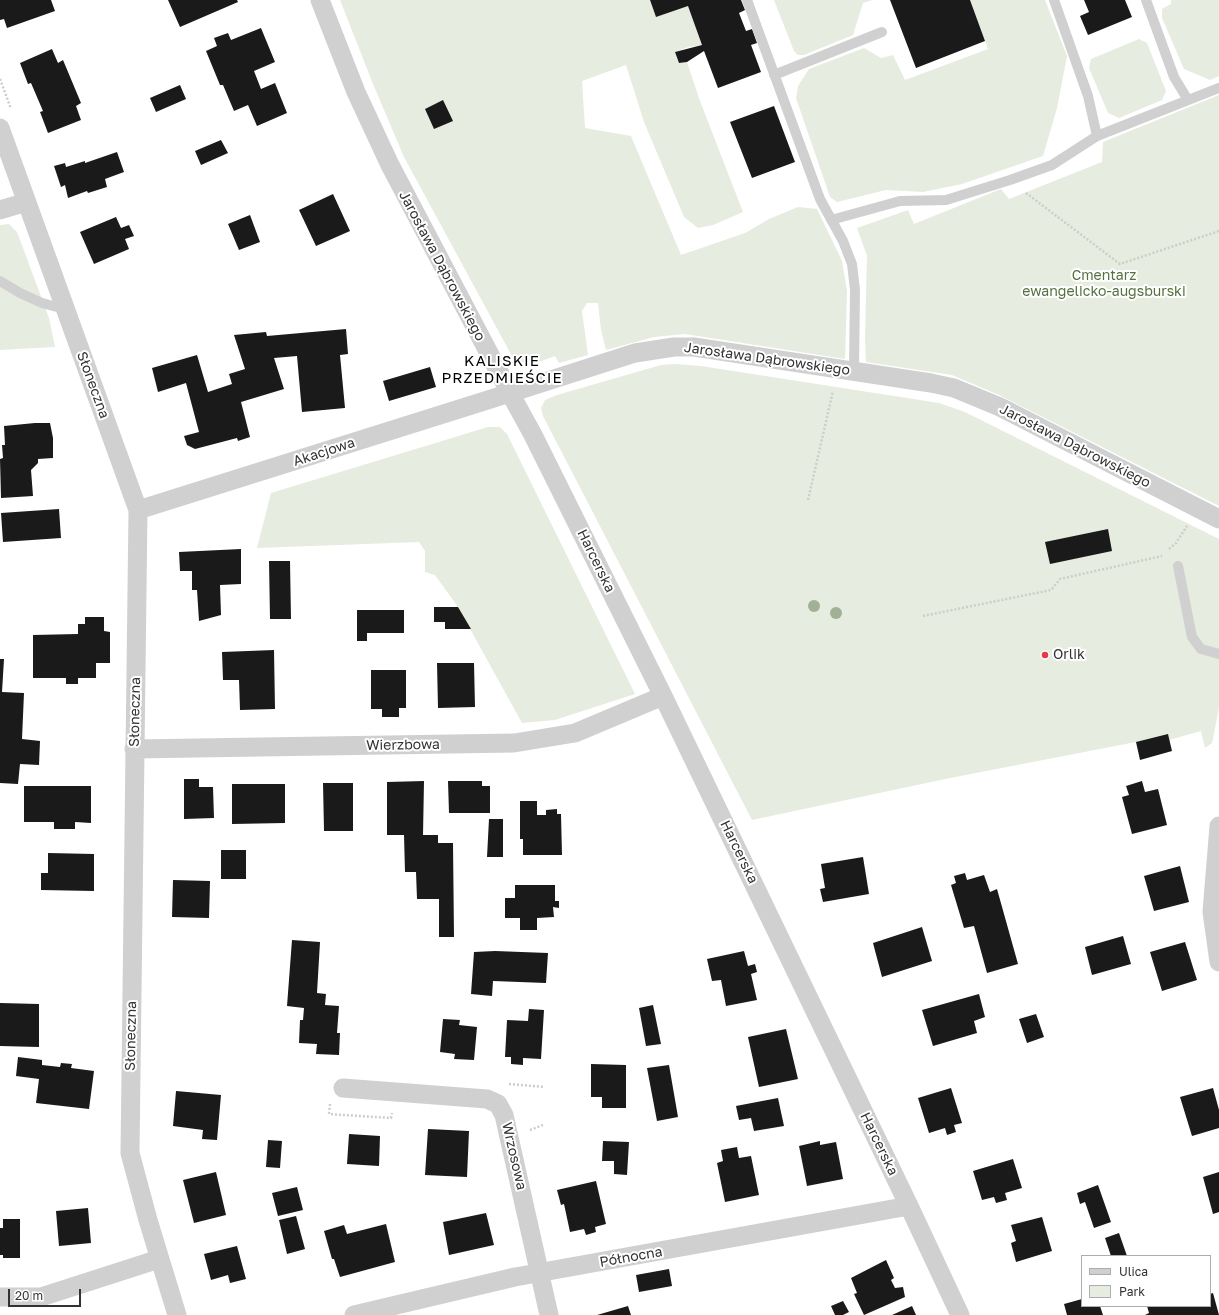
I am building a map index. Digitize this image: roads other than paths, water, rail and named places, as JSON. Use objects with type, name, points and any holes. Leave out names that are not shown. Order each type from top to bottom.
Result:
[{"type":"street","name":"Jarosława Dąbrowskiego","points":[[320,0],[356,92],[390,165],[510,393],[635,353],[674,346],[694,346],[931,383],[954,388],[1024,418],[1219,519]]},
{"type":"street","name":"Słoneczna","points":[[0,128],[138,510],[130,1153],[159,1259],[177,1315]]},
{"type":"street","points":[[0,210],[27,202]]},
{"type":"street","name":"Akacjowa","points":[[138,510],[510,393]]},
{"type":"street","name":"Harcerska","points":[[510,393],[533,435],[663,696],[960,1315]]},
{"type":"street","name":"Wierzbowa","points":[[134,750],[514,743],[575,734],[663,696]]},
{"type":"street","points":[[1219,826],[1212,912],[1219,962]]},
{"type":"street","name":"Wrzosowa","points":[[343,1088],[487,1099],[498,1104],[504,1115],[549,1315]]},
{"type":"street","name":"Północna","points":[[354,1315],[515,1277],[540,1274],[909,1206]]},
{"type":"street","points":[[0,1297],[41,1297],[159,1259]]},
{"type":"lane","points":[[747,0],[820,199],[843,241],[852,264],[855,290],[854,371]]},
{"type":"lane","points":[[1054,0],[1088,96],[1097,136]]},
{"type":"lane","points":[[1146,0],[1174,77],[1188,100]]},
{"type":"lane","points":[[774,75],[882,32]]},
{"type":"lane","points":[[831,220],[900,201],[946,200],[1010,180],[1052,165],[1097,136],[1219,88]]},
{"type":"lane","points":[[0,281],[20,294],[42,304],[65,307]]},
{"type":"lane","points":[[1178,566],[1192,637],[1201,649],[1219,654]]},
{"type":"place","name":"Orlik","points":[[1045,655]]},
{"type":"district","name":"KALISKIE PRZEDMIEŚCIE","points":[[502,370]]},
{"type":"park label","name":"Cmentarz ewangelicko-augsburski","points":[[1104,284]]}]
